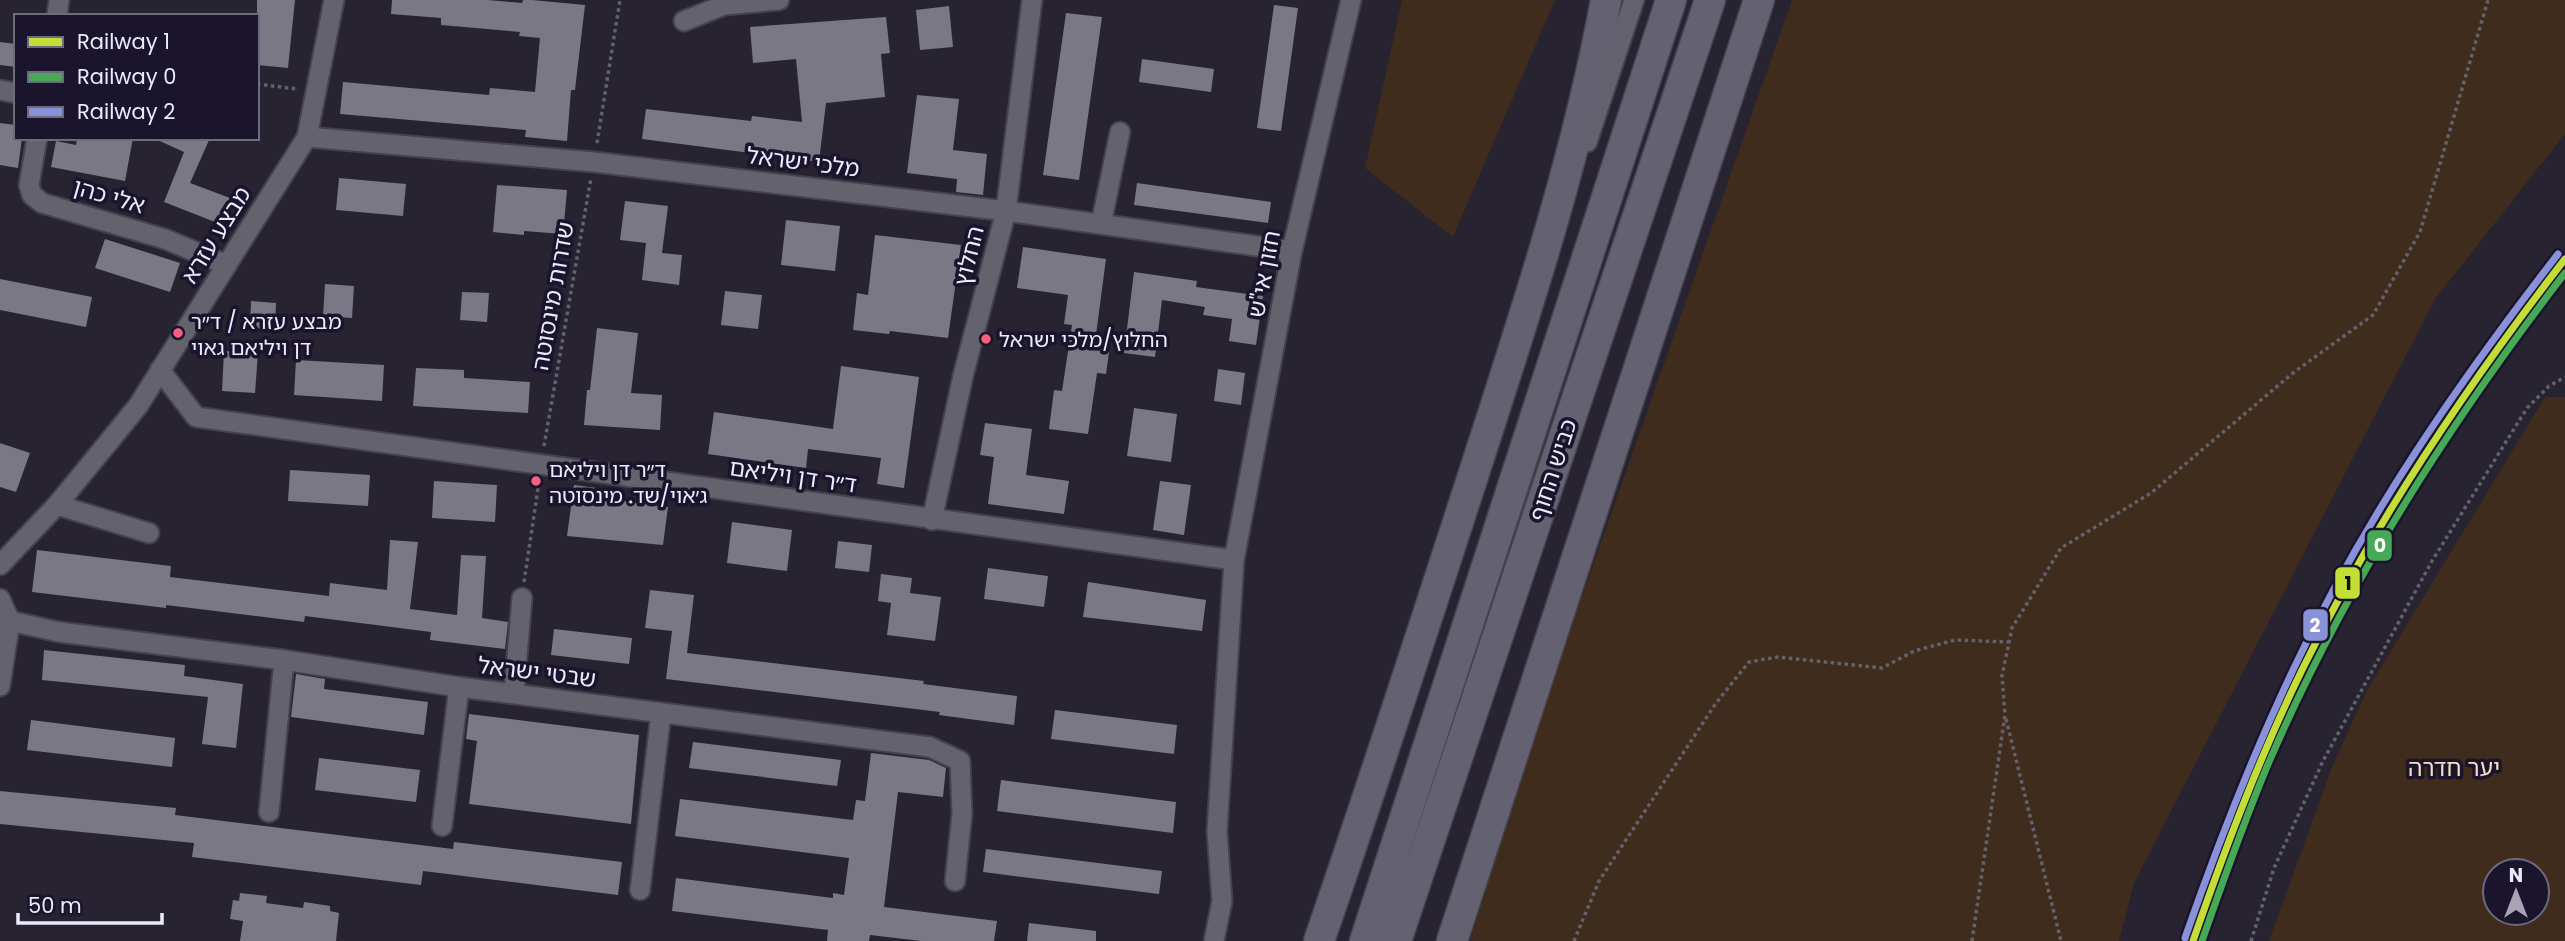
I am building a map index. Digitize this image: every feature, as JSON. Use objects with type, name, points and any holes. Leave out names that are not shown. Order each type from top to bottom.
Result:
[{"type":"highway","points":[[1319,941],[1502,387],[1583,112],[1606,0]]},
{"type":"highway","name":"כביש החוף","points":[[1365,941],[1671,0]]},
{"type":"highway","name":"כביש החוף","points":[[1396,941],[1710,0]]},
{"type":"highway","points":[[1452,941],[1761,0]]},
{"type":"street","name":"מבצע עזרא","points":[[0,565],[57,505],[138,406],[307,137],[334,0]]},
{"type":"street","points":[[684,21],[724,5],[779,0]]},
{"type":"street","name":"החלוץ","points":[[932,520],[964,376],[1006,211],[1032,0]]},
{"type":"street","name":"חזון אי\"ש","points":[[1214,941],[1222,901],[1217,831],[1234,560],[1292,251],[1352,0]]},
{"type":"street","points":[[1502,387],[1607,86],[1634,0]]},
{"type":"street","points":[[1101,224],[1120,132]]},
{"type":"street","name":"מלכי ישראל","points":[[307,137],[594,162],[1006,211],[1292,251]]},
{"type":"street","name":"אלי כהן","points":[[37,140],[29,185],[32,195],[42,203],[112,221],[228,264]]},
{"type":"street","name":"ד״ר דן ויליאם","points":[[160,370],[196,417],[1234,560]]},
{"type":"street","points":[[57,505],[149,533]]},
{"type":"street","points":[[514,693],[522,598]]},
{"type":"street","points":[[0,599],[10,621],[0,686]]},
{"type":"street","name":"שבטי ישראל","points":[[10,621],[71,634],[930,747],[960,761],[962,814],[955,881]]},
{"type":"street","points":[[269,812],[284,660]]},
{"type":"street","points":[[442,826],[459,687]]},
{"type":"street","points":[[640,890],[661,713]]},
{"type":"path","name":"שדרות מינסוטה","points":[[522,598],[541,465],[620,0]]},
{"type":"path","points":[[2061,941],[2005,715],[2002,676],[2012,628],[2061,548],[2151,493],[2293,373],[2373,315],[2420,232],[2488,0]]},
{"type":"path","points":[[259,84],[317,91]]},
{"type":"path","points":[[2251,941],[2274,868],[2323,761],[2426,572],[2512,429],[2527,408],[2549,386],[2565,377]]},
{"type":"path","points":[[1573,941],[1600,881],[1716,703],[1749,662],[1778,657],[1882,668],[1914,651],[1955,640],[2009,642]]},
{"type":"path","points":[[1972,941],[2005,715]]},
{"type":"green space","points":[[1402,0],[1555,0],[1453,237],[1365,168]]},
{"type":"green space","points":[[1792,0],[2565,0],[2565,134],[2435,299],[2134,883],[2119,941],[1470,941],[1547,696]]},
{"type":"green space","name":"יער חדרה","points":[[2545,397],[2565,397],[2565,941],[2269,941],[2332,767],[2366,692]]},
{"type":"building","points":[[257,0],[295,0],[288,68],[259,65]]},
{"type":"building","points":[[392,0],[488,0],[522,3],[523,0],[532,0],[585,5],[575,90],[571,90],[567,141],[525,137],[526,130],[340,114],[343,82],[489,95],[490,88],[535,92],[540,38],[519,36],[520,32],[441,25],[441,18],[391,14]]},
{"type":"building","points":[[1274,5],[1298,8],[1281,131],[1257,128]]},
{"type":"building","points":[[949,6],[953,47],[920,50],[916,10]]},
{"type":"building","points":[[1066,13],[1102,17],[1079,180],[1043,175]]},
{"type":"building","points":[[886,17],[890,53],[881,54],[885,97],[826,103],[819,162],[642,139],[646,109],[751,121],[752,116],[802,122],[796,59],[753,63],[750,27]]},
{"type":"building","points":[[0,42],[14,44],[14,67],[0,65]]},
{"type":"building","points":[[1142,59],[1214,69],[1211,92],[1139,82]]},
{"type":"building","points":[[917,95],[959,99],[953,150],[987,154],[983,195],[956,192],[957,179],[907,173]]},
{"type":"building","points":[[0,123],[14,125],[14,140],[22,140],[18,168],[0,165]]},
{"type":"building","points":[[77,140],[133,140],[125,181],[51,167],[56,141],[76,145]]},
{"type":"building","points":[[157,140],[209,140],[190,183],[230,198],[220,224],[164,202],[184,152]]},
{"type":"building","points":[[339,178],[406,184],[403,216],[336,210]]},
{"type":"building","points":[[1137,183],[1271,202],[1268,223],[1134,205]]},
{"type":"building","points":[[497,185],[567,190],[563,234],[524,231],[524,235],[493,232]]},
{"type":"building","points":[[625,201],[668,206],[662,253],[682,255],[679,285],[642,280],[646,243],[620,240]]},
{"type":"building","points":[[786,220],[840,226],[835,271],[781,265]]},
{"type":"building","points":[[875,235],[961,245],[948,338],[890,331],[889,334],[853,330],[857,293],[868,295]]},
{"type":"building","points":[[105,239],[180,263],[170,292],[95,268]]},
{"type":"building","points":[[1023,247],[1106,259],[1094,350],[1109,352],[1106,374],[1097,373],[1088,434],[1049,429],[1054,390],[1062,391],[1072,325],[1064,324],[1068,295],[1017,288]]},
{"type":"building","points":[[1134,272],[1197,281],[1196,287],[1263,296],[1256,345],[1229,341],[1232,319],[1203,315],[1205,307],[1162,300],[1155,357],[1124,353]]},
{"type":"building","points":[[0,279],[92,297],[86,327],[0,310]]},
{"type":"building","points":[[325,284],[354,286],[352,318],[323,316]]},
{"type":"building","points":[[725,291],[762,295],[758,329],[721,325]]},
{"type":"building","points":[[462,292],[489,293],[487,322],[460,320]]},
{"type":"building","points":[[251,301],[276,303],[275,329],[250,328]]},
{"type":"building","points":[[597,328],[638,333],[631,393],[662,395],[660,430],[584,425]]},
{"type":"building","points":[[224,351],[258,353],[255,393],[222,391]]},
{"type":"building","points":[[296,360],[384,365],[382,401],[294,395]]},
{"type":"building","points":[[841,366],[919,377],[904,488],[877,484],[881,458],[808,449],[806,468],[708,454],[714,412],[833,429]]},
{"type":"building","points":[[416,368],[464,370],[464,378],[530,382],[528,413],[413,406]]},
{"type":"building","points":[[1218,369],[1245,373],[1241,405],[1214,401]]},
{"type":"building","points":[[1134,408],[1177,414],[1171,462],[1127,456]]},
{"type":"building","points":[[985,423],[1032,429],[1026,475],[1069,481],[1064,514],[988,504],[994,457],[980,455]]},
{"type":"building","points":[[0,443],[30,453],[16,492],[0,487]]},
{"type":"building","points":[[290,470],[370,475],[368,506],[288,501]]},
{"type":"building","points":[[434,481],[497,485],[495,522],[432,518]]},
{"type":"building","points":[[1160,481],[1191,485],[1184,535],[1153,530]]},
{"type":"building","points":[[574,485],[619,491],[618,500],[668,507],[663,545],[567,536]]},
{"type":"building","points":[[732,522],[792,530],[787,571],[727,563]]},
{"type":"building","points":[[390,540],[418,542],[410,609],[457,615],[461,555],[486,556],[482,618],[508,622],[505,649],[430,640],[431,632],[305,616],[304,622],[32,592],[37,550],[171,566],[170,577],[329,596],[330,583],[387,590]]},
{"type":"building","points":[[838,541],[872,545],[869,572],[835,568]]},
{"type":"building","points":[[988,568],[1048,576],[1044,607],[984,599]]},
{"type":"building","points":[[881,574],[912,578],[910,593],[941,597],[935,641],[887,635],[891,603],[878,601]]},
{"type":"building","points":[[1088,582],[1206,600],[1202,631],[1083,617]]},
{"type":"building","points":[[650,590],[694,595],[687,653],[924,681],[923,684],[1017,696],[1014,725],[939,715],[940,712],[666,679],[672,631],[645,628]]},
{"type":"building","points":[[554,629],[632,638],[629,664],[551,655]]},
{"type":"building","points":[[44,650],[185,665],[184,676],[243,684],[236,748],[202,744],[208,697],[42,680]]},
{"type":"building","points":[[296,674],[325,679],[324,689],[428,702],[424,735],[291,717]]},
{"type":"building","points":[[1055,710],[1177,725],[1174,754],[1051,739]]},
{"type":"building","points":[[469,714],[639,735],[631,824],[469,804],[477,741],[466,739]]},
{"type":"building","points":[[31,720],[175,738],[172,767],[27,750]]},
{"type":"building","points":[[693,742],[841,760],[837,786],[689,768]]},
{"type":"building","points":[[871,753],[929,760],[946,768],[943,797],[898,792],[884,907],[997,921],[994,941],[921,941],[870,935],[869,941],[827,941],[828,930],[672,911],[676,878],[833,898],[833,893],[844,895],[849,858],[675,836],[680,799],[853,820],[856,800],[865,801]]},
{"type":"building","points":[[319,758],[420,770],[416,802],[315,790]]},
{"type":"building","points":[[1001,780],[1176,802],[1173,833],[997,811]]},
{"type":"building","points":[[0,791],[176,808],[175,815],[453,849],[454,842],[622,862],[618,895],[423,871],[421,885],[192,857],[194,843],[0,824]]},
{"type":"building","points":[[986,849],[1162,871],[1159,894],[983,872]]},
{"type":"building","points":[[240,893],[267,896],[266,903],[303,908],[304,902],[330,906],[330,911],[339,913],[336,941],[240,941],[243,921],[230,919],[233,900],[239,901]]},
{"type":"building","points":[[1029,923],[1096,931],[1096,941],[1027,941]]},
{"type":"rail line","name":"2","points":[[2185,938],[2249,768],[2321,613],[2382,506],[2449,402],[2558,254]]},
{"type":"rail line","name":"1","points":[[2193,941],[2257,770],[2286,703],[2330,615],[2390,509],[2423,458],[2492,357],[2565,259]]},
{"type":"rail line","name":"0","points":[[2202,941],[2269,762],[2299,697],[2365,570],[2440,448],[2565,273]]},
{"type":"place","name":"מבצע עזרא / ד״ר דן ויליאם גאוי","points":[[178,333]]},
{"type":"place","name":"החלוץ/מלכי ישראל","points":[[986,339]]},
{"type":"place","name":"ד״ר דן ויליאם ג׳אוי/שד. מינסוטה","points":[[536,481]]}]
